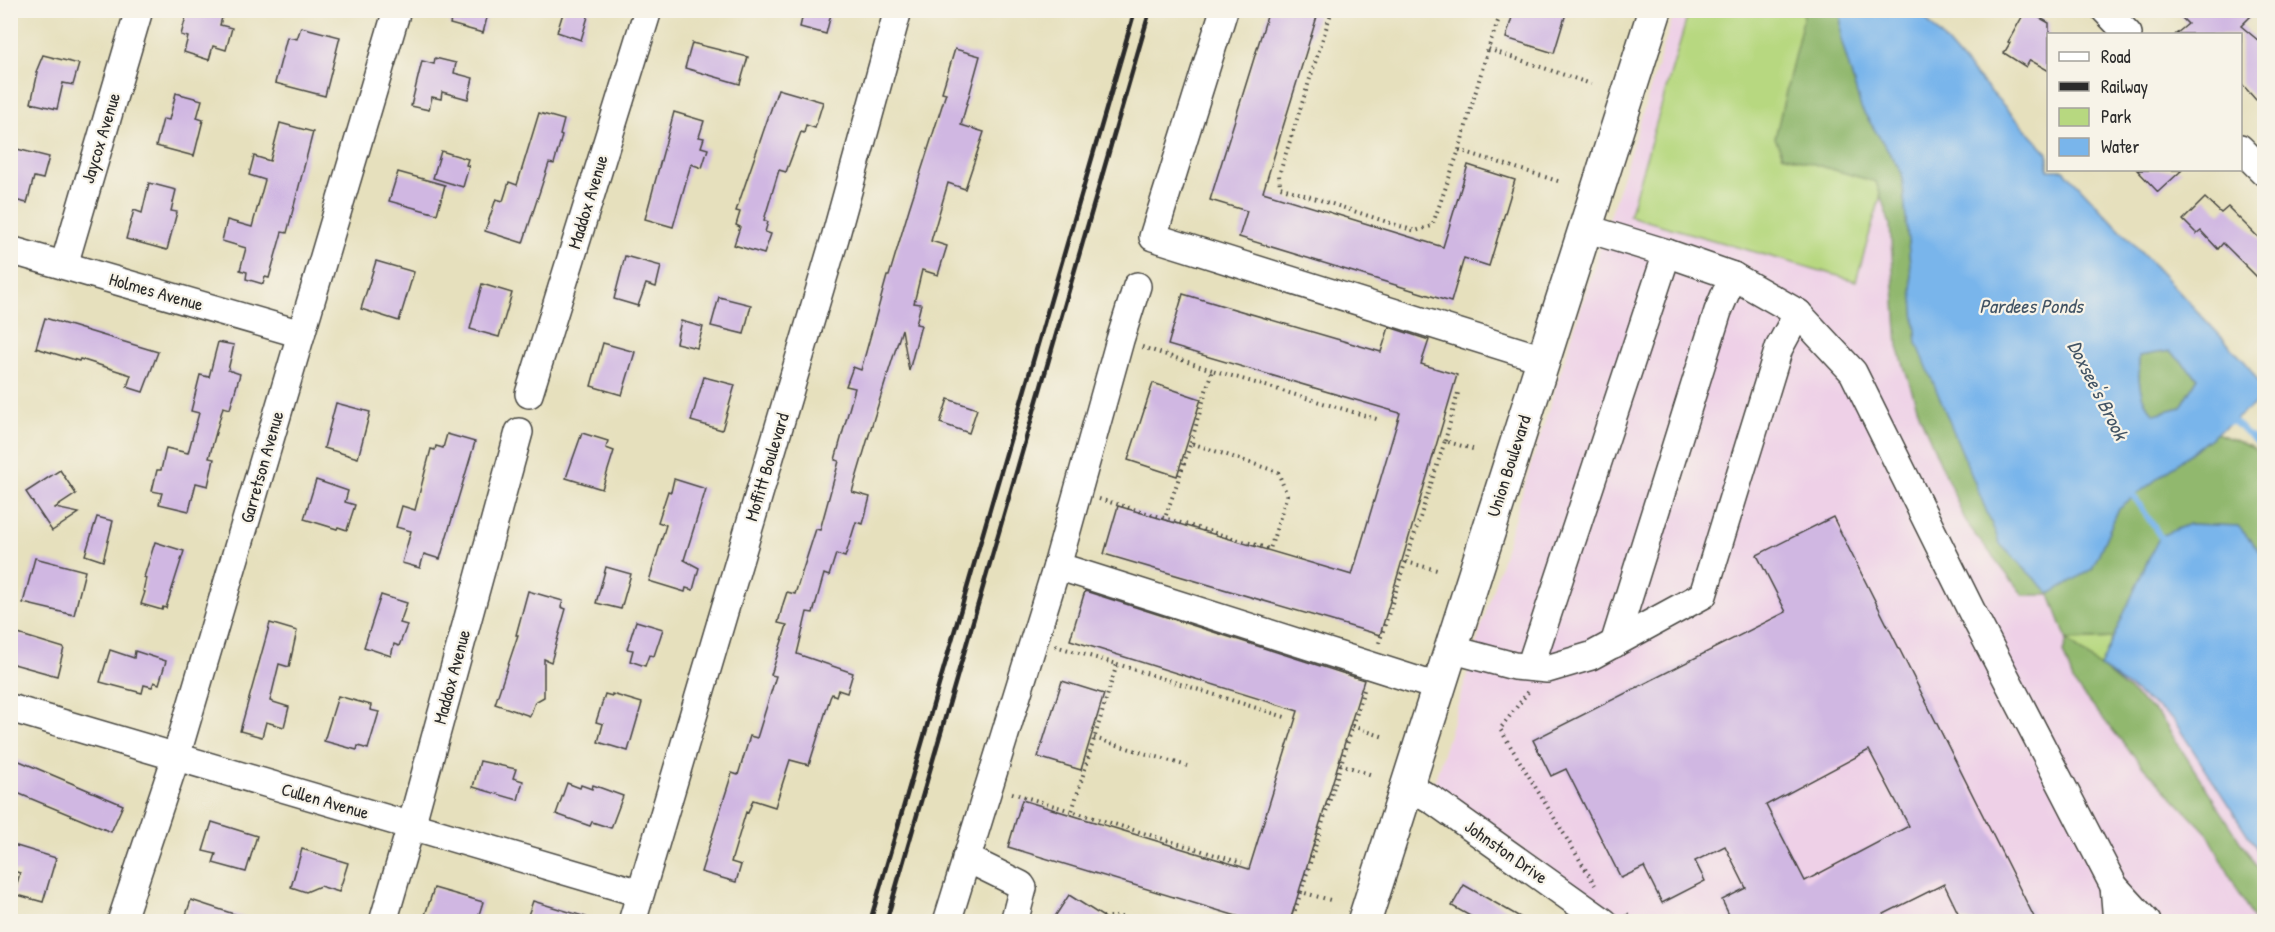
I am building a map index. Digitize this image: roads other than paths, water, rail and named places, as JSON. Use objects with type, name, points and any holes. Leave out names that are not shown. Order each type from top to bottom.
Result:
[{"type":"main road","name":"Union Boulevard","points":[[1364,921],[1655,10]]},
{"type":"street","name":"Jaycox Avenue","points":[[64,265],[139,10]]},
{"type":"street","name":"Garretson Avenue","points":[[121,921],[176,757],[397,10]]},
{"type":"street","name":"Maddox Avenue","points":[[529,394],[648,10]]},
{"type":"street","name":"Moffitt Boulevard","points":[[632,921],[835,238],[898,10]]},
{"type":"street","points":[[1224,10],[1153,237],[1543,359]]},
{"type":"street","points":[[2104,10],[2127,33]]},
{"type":"street","points":[[2242,149],[2265,172]]},
{"type":"street","points":[[1585,228],[1733,276],[1798,313],[1852,372],[2114,886],[2148,921]]},
{"type":"street","name":"Holmes Avenue","points":[[10,250],[301,334]]},
{"type":"street","points":[[1529,679],[1667,253]]},
{"type":"street","points":[[1614,644],[1718,311],[1733,276]]},
{"type":"street","points":[[947,921],[1057,566],[1137,286]]},
{"type":"street","points":[[1529,679],[1547,669],[1591,656],[1703,595],[1779,348],[1798,313]]},
{"type":"street","name":"Maddox Avenue","points":[[383,921],[519,432]]},
{"type":"street","points":[[1057,566],[1438,687]]},
{"type":"street","points":[[1450,649],[1514,666],[1529,679]]},
{"type":"street","name":"Cullen Avenue","points":[[10,708],[640,893]]},
{"type":"street","name":"Johnston Drive","points":[[1407,785],[1612,915]]},
{"type":"street","points":[[966,858],[1021,885],[1022,896],[1014,921]]},
{"type":"street","points":[[2114,886],[2117,921]]},
{"type":"water","name":"Pardees Ponds","points":[[1841,11],[1919,11],[2047,152],[2047,171],[2065,171],[2246,363],[2264,390],[2264,397],[2119,508],[2092,569],[2050,594],[2000,544],[1917,343],[1902,173],[1861,108],[1841,39]],"holes":[[[2170,351],[2198,378],[2181,407],[2155,414],[2149,409],[2140,388],[2139,356]]]},
{"type":"water","points":[[2189,524],[2238,526],[2264,556],[2264,860],[2173,719],[2100,667],[2160,536]]},
{"type":"waterway","points":[[2226,422],[2233,421],[2264,449]]},
{"type":"waterway","name":"Doxsee's Brook","points":[[2130,490],[2164,542]]},
{"type":"railway","points":[[870,922],[1135,10]]},
{"type":"railway","points":[[886,922],[1150,10]]}]
